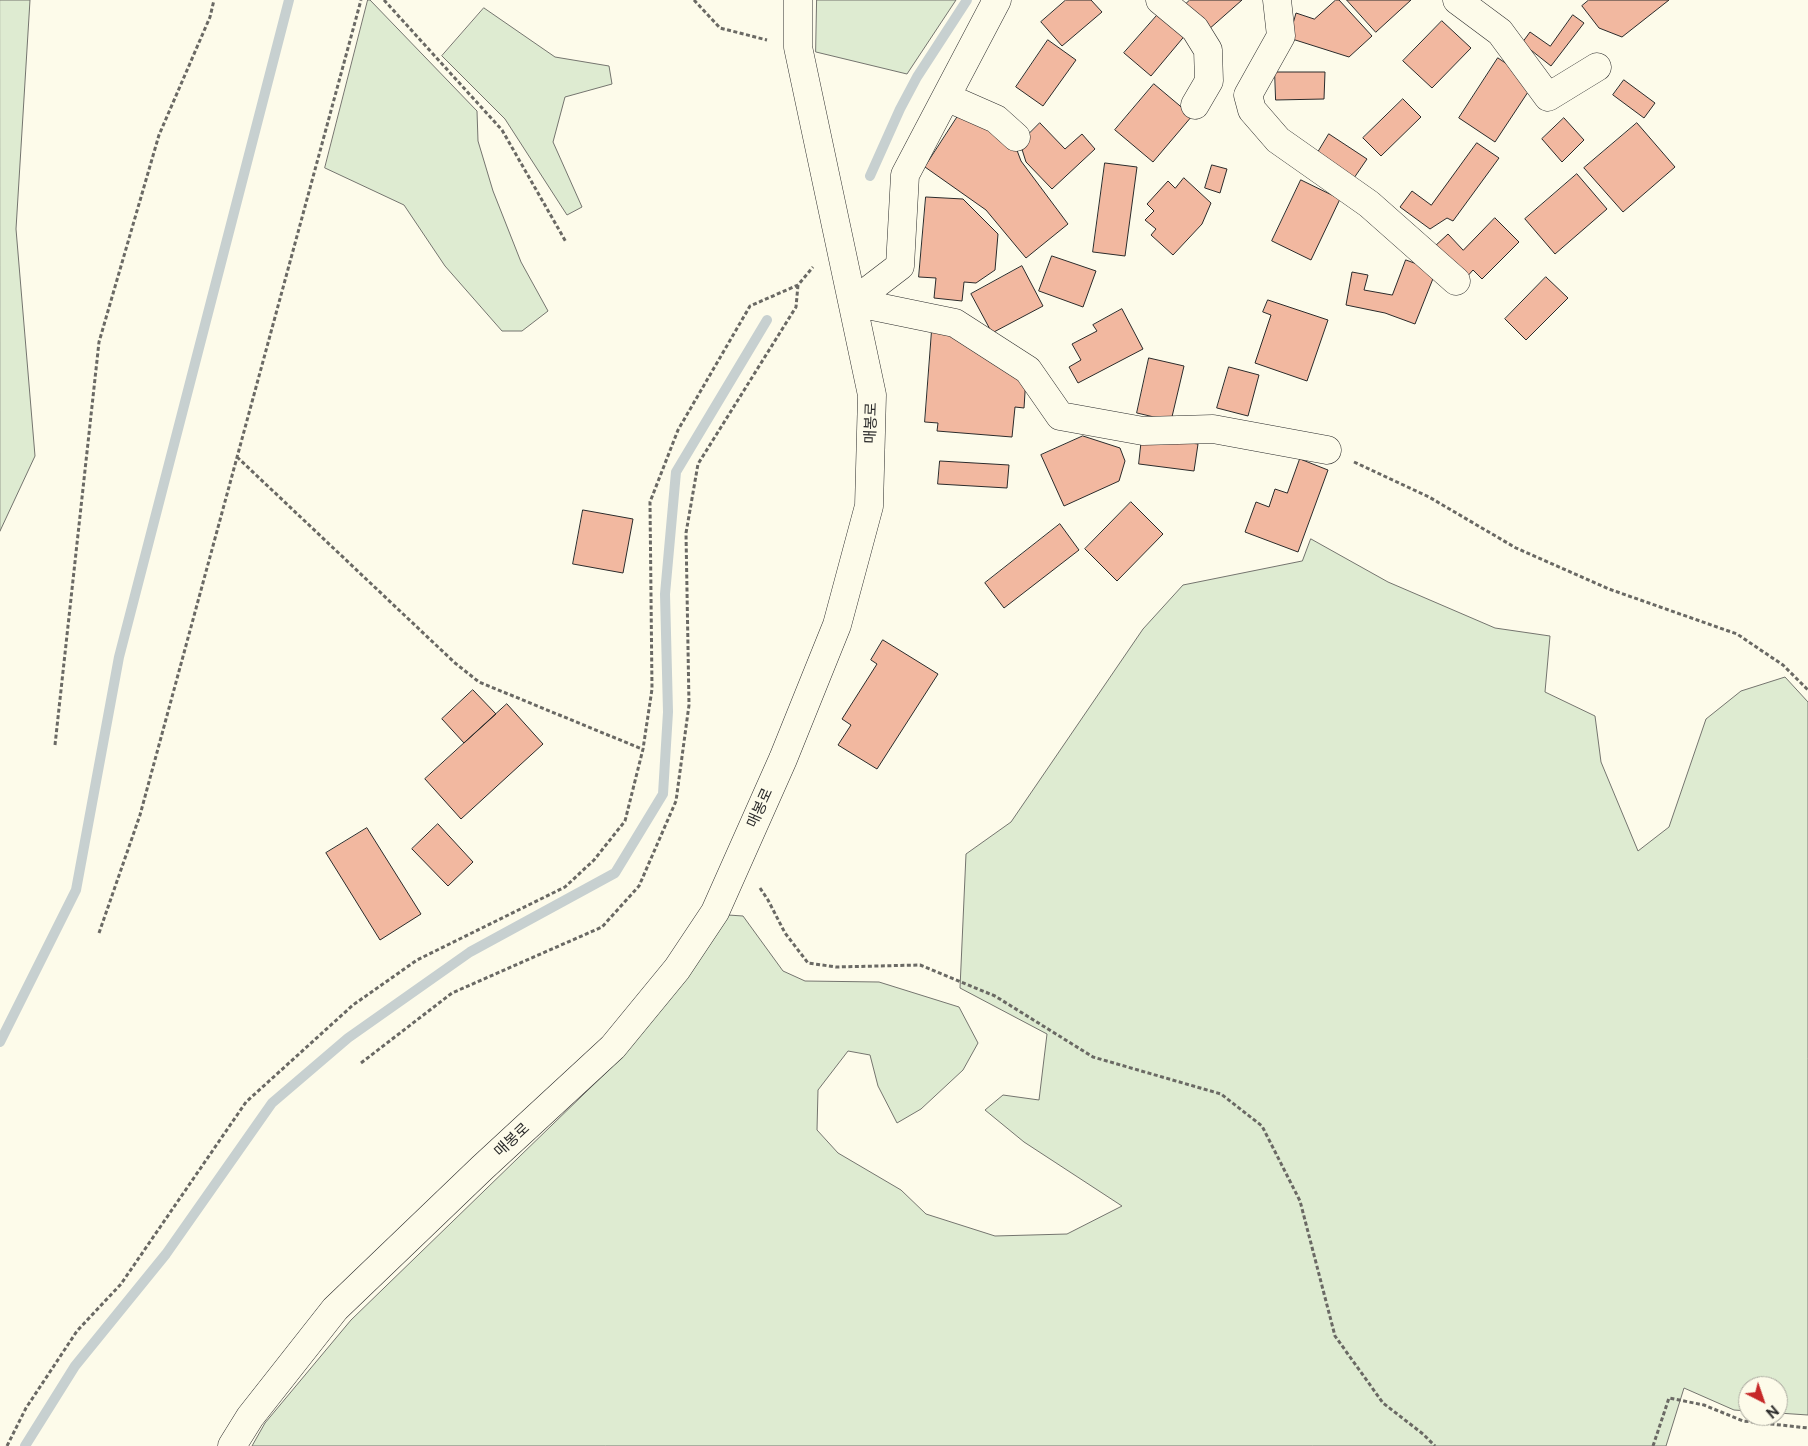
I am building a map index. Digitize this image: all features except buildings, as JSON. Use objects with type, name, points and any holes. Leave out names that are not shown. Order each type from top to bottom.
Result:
[{"type":"street","name":"매봉로","points":[[232,1446],[250,1417],[335,1309],[482,1168],[613,1047],[677,969],[715,912],[783,759],[837,625],[869,506],[872,395],[798,47],[798,0]]},
{"type":"street","points":[[853,302],[900,266],[905,175],[997,0]]},
{"type":"street","points":[[1160,0],[1195,29],[1208,50],[1209,81],[1195,105]]},
{"type":"street","points":[[1277,0],[1281,36],[1248,95],[1252,110],[1278,140],[1370,204],[1456,280]]},
{"type":"street","points":[[1457,0],[1500,32],[1548,97],[1597,67]]},
{"type":"street","points":[[946,97],[996,119],[1016,137]]},
{"type":"street","points":[[853,302],[955,323],[1028,370],[1060,416],[1144,431],[1213,429],[1327,450]]},
{"type":"path","points":[[55,745],[99,342],[159,135],[210,17],[214,0]]},
{"type":"path","points":[[100,932],[140,815],[361,0]]},
{"type":"path","points":[[384,0],[502,130],[566,242]]},
{"type":"path","points":[[694,0],[720,28],[798,47]]},
{"type":"path","points":[[7,1446],[26,1408],[77,1331],[121,1284],[246,1102],[353,1005],[417,960],[565,887],[594,860],[625,821],[643,749],[652,689],[650,502],[678,430],[750,306],[798,285],[838,235]]},
{"type":"path","points":[[361,1063],[452,993],[602,927],[639,886],[676,801],[689,705],[686,533],[698,464],[796,307],[798,285]]},
{"type":"path","points":[[1327,450],[1429,497],[1516,548],[1609,589],[1737,634],[1784,664],[1808,690]]},
{"type":"path","points":[[237,457],[455,663],[479,682],[643,749]]},
{"type":"path","points":[[738,858],[768,900],[785,933],[808,963],[836,967],[920,965],[995,996],[1093,1057],[1220,1094],[1262,1126],[1300,1201],[1335,1336],[1383,1403],[1423,1434],[1435,1446]]},
{"type":"path","points":[[1653,1446],[1669,1398],[1704,1405],[1742,1421],[1808,1428]]},
{"type":"green space","points":[[0,0],[30,0],[16,229],[35,456],[0,531]]},
{"type":"green space","points":[[368,0],[477,111],[478,141],[493,191],[521,262],[548,311],[522,331],[502,331],[445,266],[404,205],[325,168]]},
{"type":"green space","points":[[817,0],[956,0],[907,74],[816,52]]},
{"type":"green space","points":[[484,8],[555,57],[609,66],[612,84],[565,97],[553,142],[582,207],[567,215],[505,119],[442,56]]},
{"type":"green space","points":[[1311,539],[1388,582],[1495,628],[1550,636],[1545,692],[1595,716],[1601,762],[1638,851],[1669,827],[1706,719],[1741,691],[1785,677],[1808,702],[1808,1415],[1788,1414],[1788,1376],[1738,1376],[1738,1410],[1684,1388],[1666,1446],[252,1446],[265,1423],[351,1320],[619,1060],[728,915],[743,916],[783,971],[805,981],[879,982],[959,1007],[978,1043],[963,1070],[921,1109],[897,1123],[878,1086],[870,1055],[848,1051],[818,1090],[817,1130],[838,1153],[901,1190],[926,1214],[995,1236],[1067,1234],[1122,1206],[1024,1142],[985,1110],[1003,1095],[1039,1100],[1047,1034],[960,988],[966,854],[1011,822],[1143,629],[1183,585],[1302,561]]},
{"type":"waterway","points":[[0,1042],[76,890],[119,657],[289,0]]},
{"type":"waterway","points":[[870,176],[900,109],[917,77],[967,0]]},
{"type":"waterway","points":[[25,1446],[75,1366],[166,1254],[272,1103],[348,1038],[470,952],[615,873],[663,794],[668,712],[665,594],[676,472],[767,320]]}]
